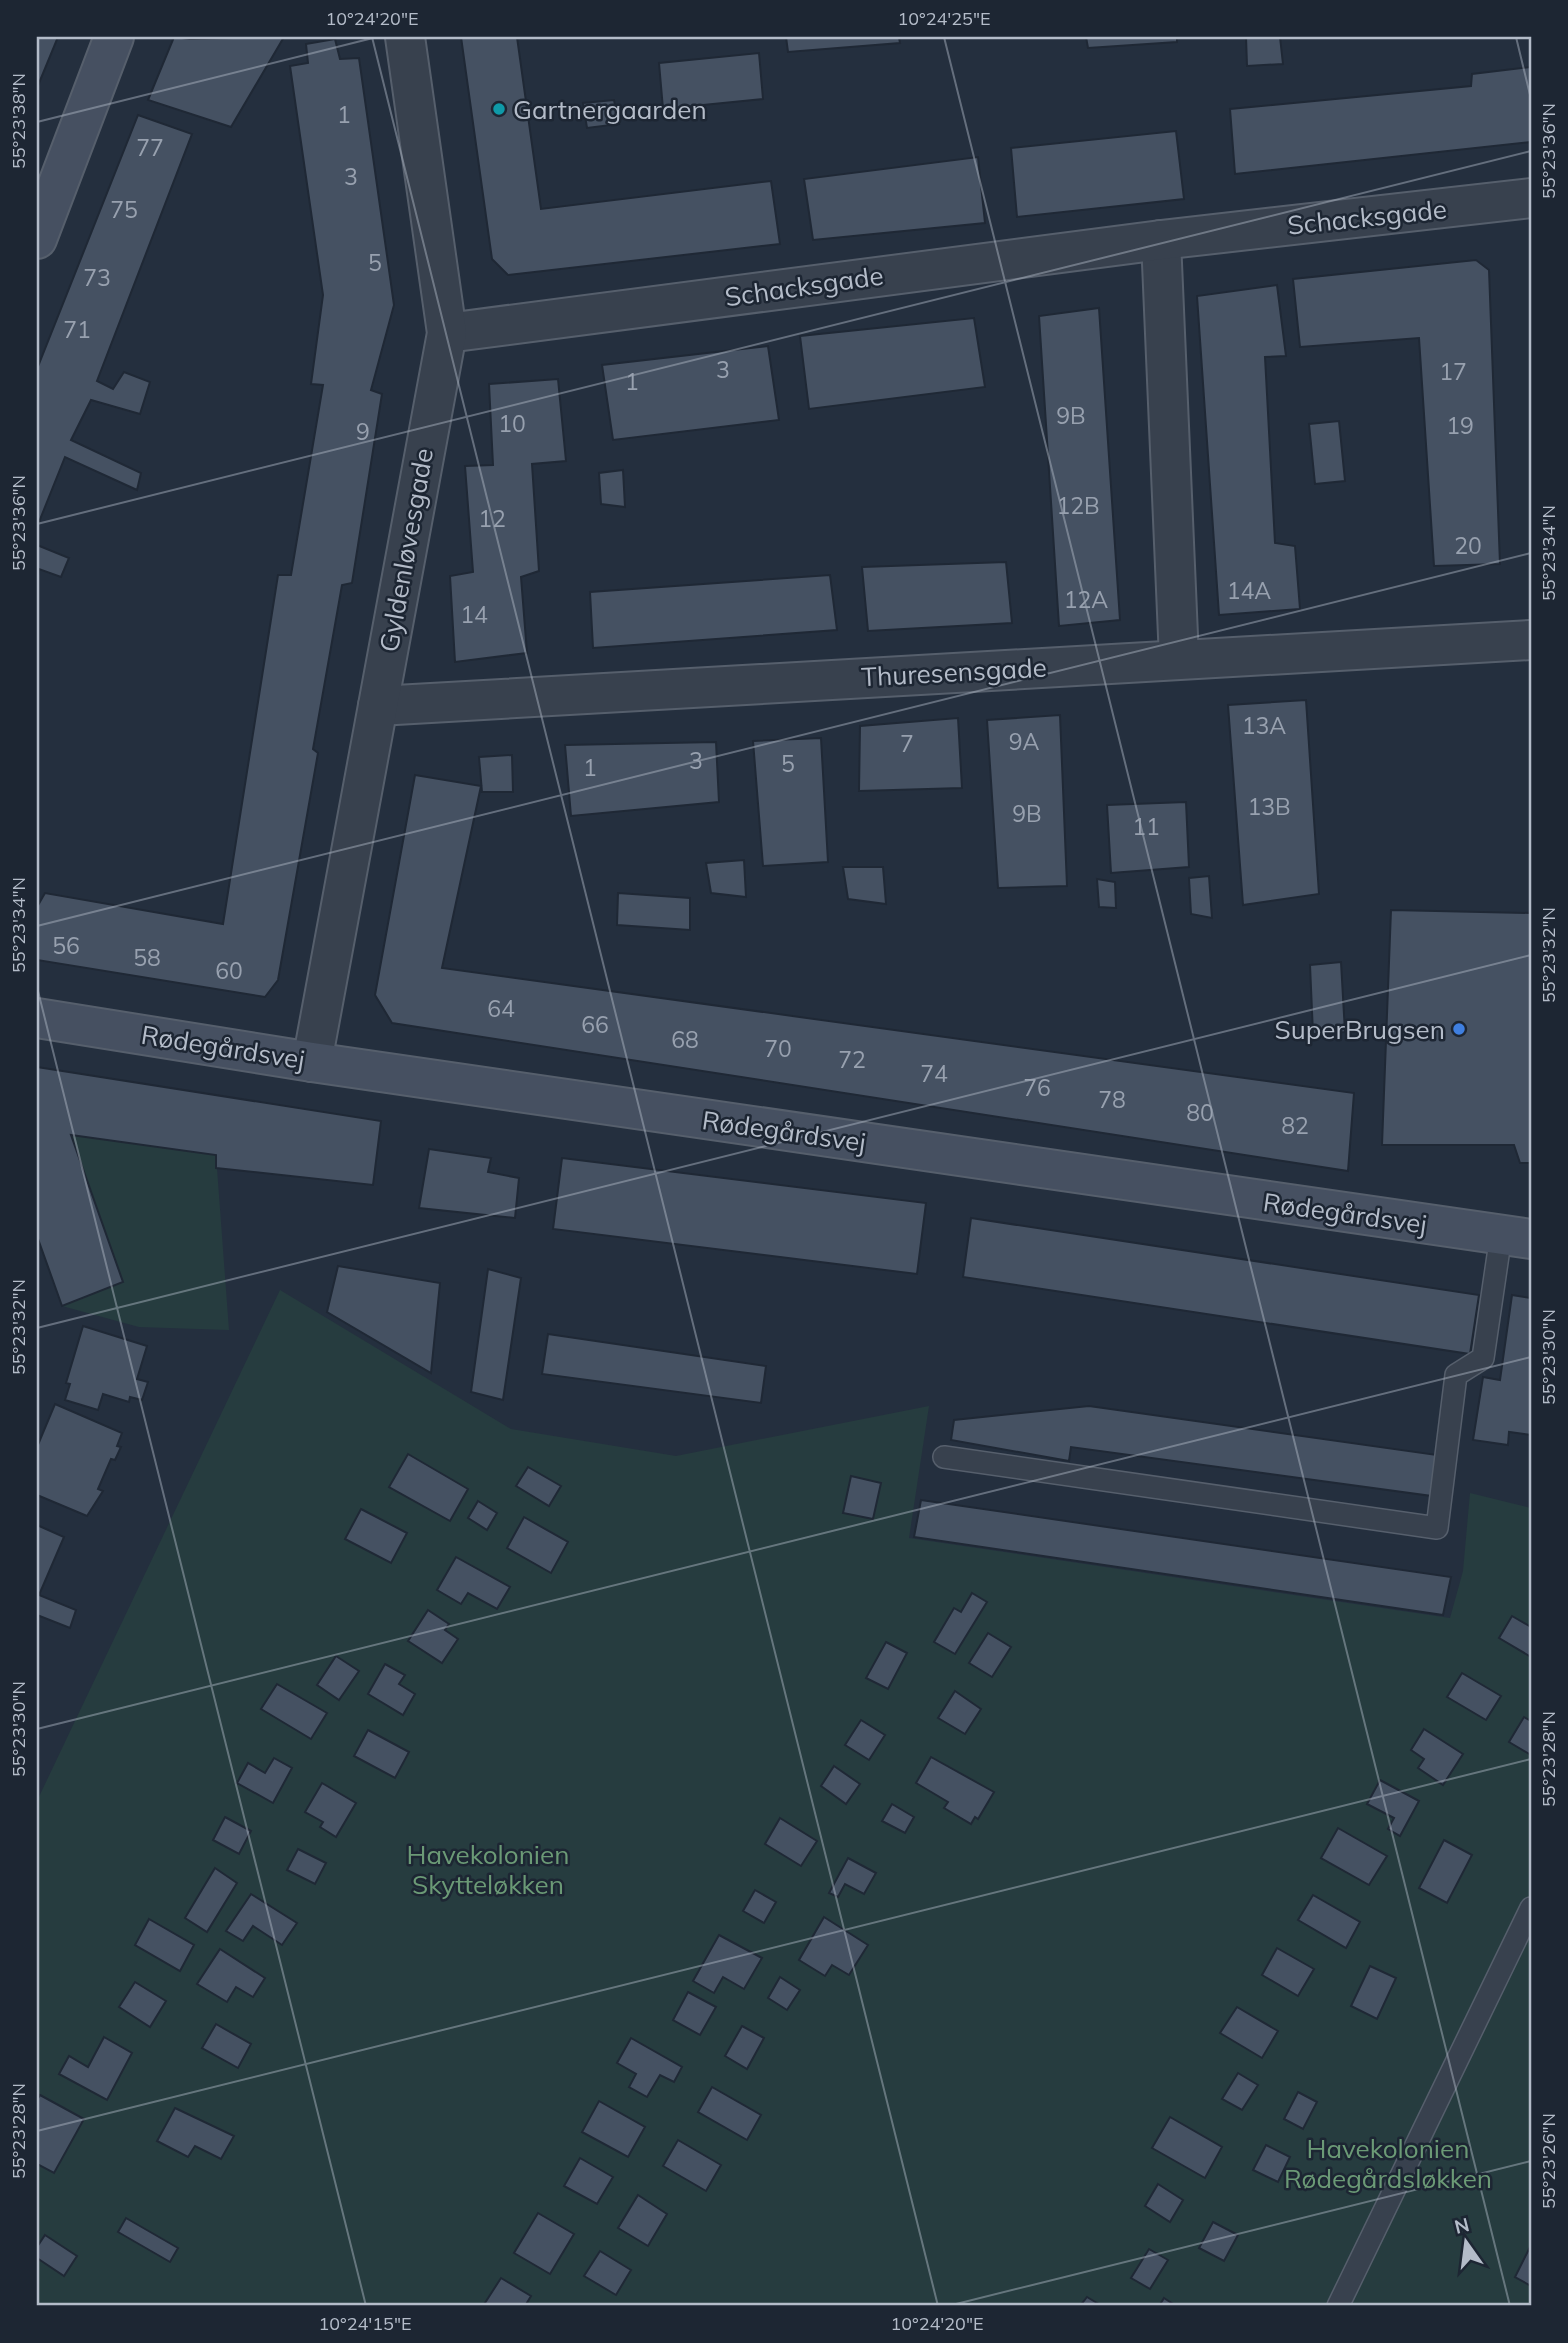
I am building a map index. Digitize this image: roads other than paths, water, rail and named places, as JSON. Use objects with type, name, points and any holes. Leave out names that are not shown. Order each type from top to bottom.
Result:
[{"type":"street","points":[[37,239],[114,37]]},
{"type":"street","name":"Gyldenløvesgade","points":[[312,1062],[447,333],[405,37]]},
{"type":"street","name":"Schacksgade","points":[[447,333],[1161,240],[1531,198]]},
{"type":"street","points":[[1161,240],[1179,659]]},
{"type":"street","name":"Thuresensgade","points":[[378,706],[1531,639]]},
{"type":"street","name":"Rødegårdsvej","points":[[37,1018],[312,1062],[1516,1237]]},
{"type":"lane","points":[[944,1457],[1437,1528],[1456,1376],[1483,1358],[1516,1237]]},
{"type":"lane","points":[[1338,2306],[1531,1908]]},
{"type":"place","name":"Gartnergaarden","points":[[499,109]]},
{"type":"place","name":"SuperBrugsen","points":[[1459,1029]]},
{"type":"park label","name":"Havekolonien Skytteløkken","points":[[488,1868]]},
{"type":"park label","name":"Havekolonien Rødegårdsløkken","points":[[1388,2163]]}]
